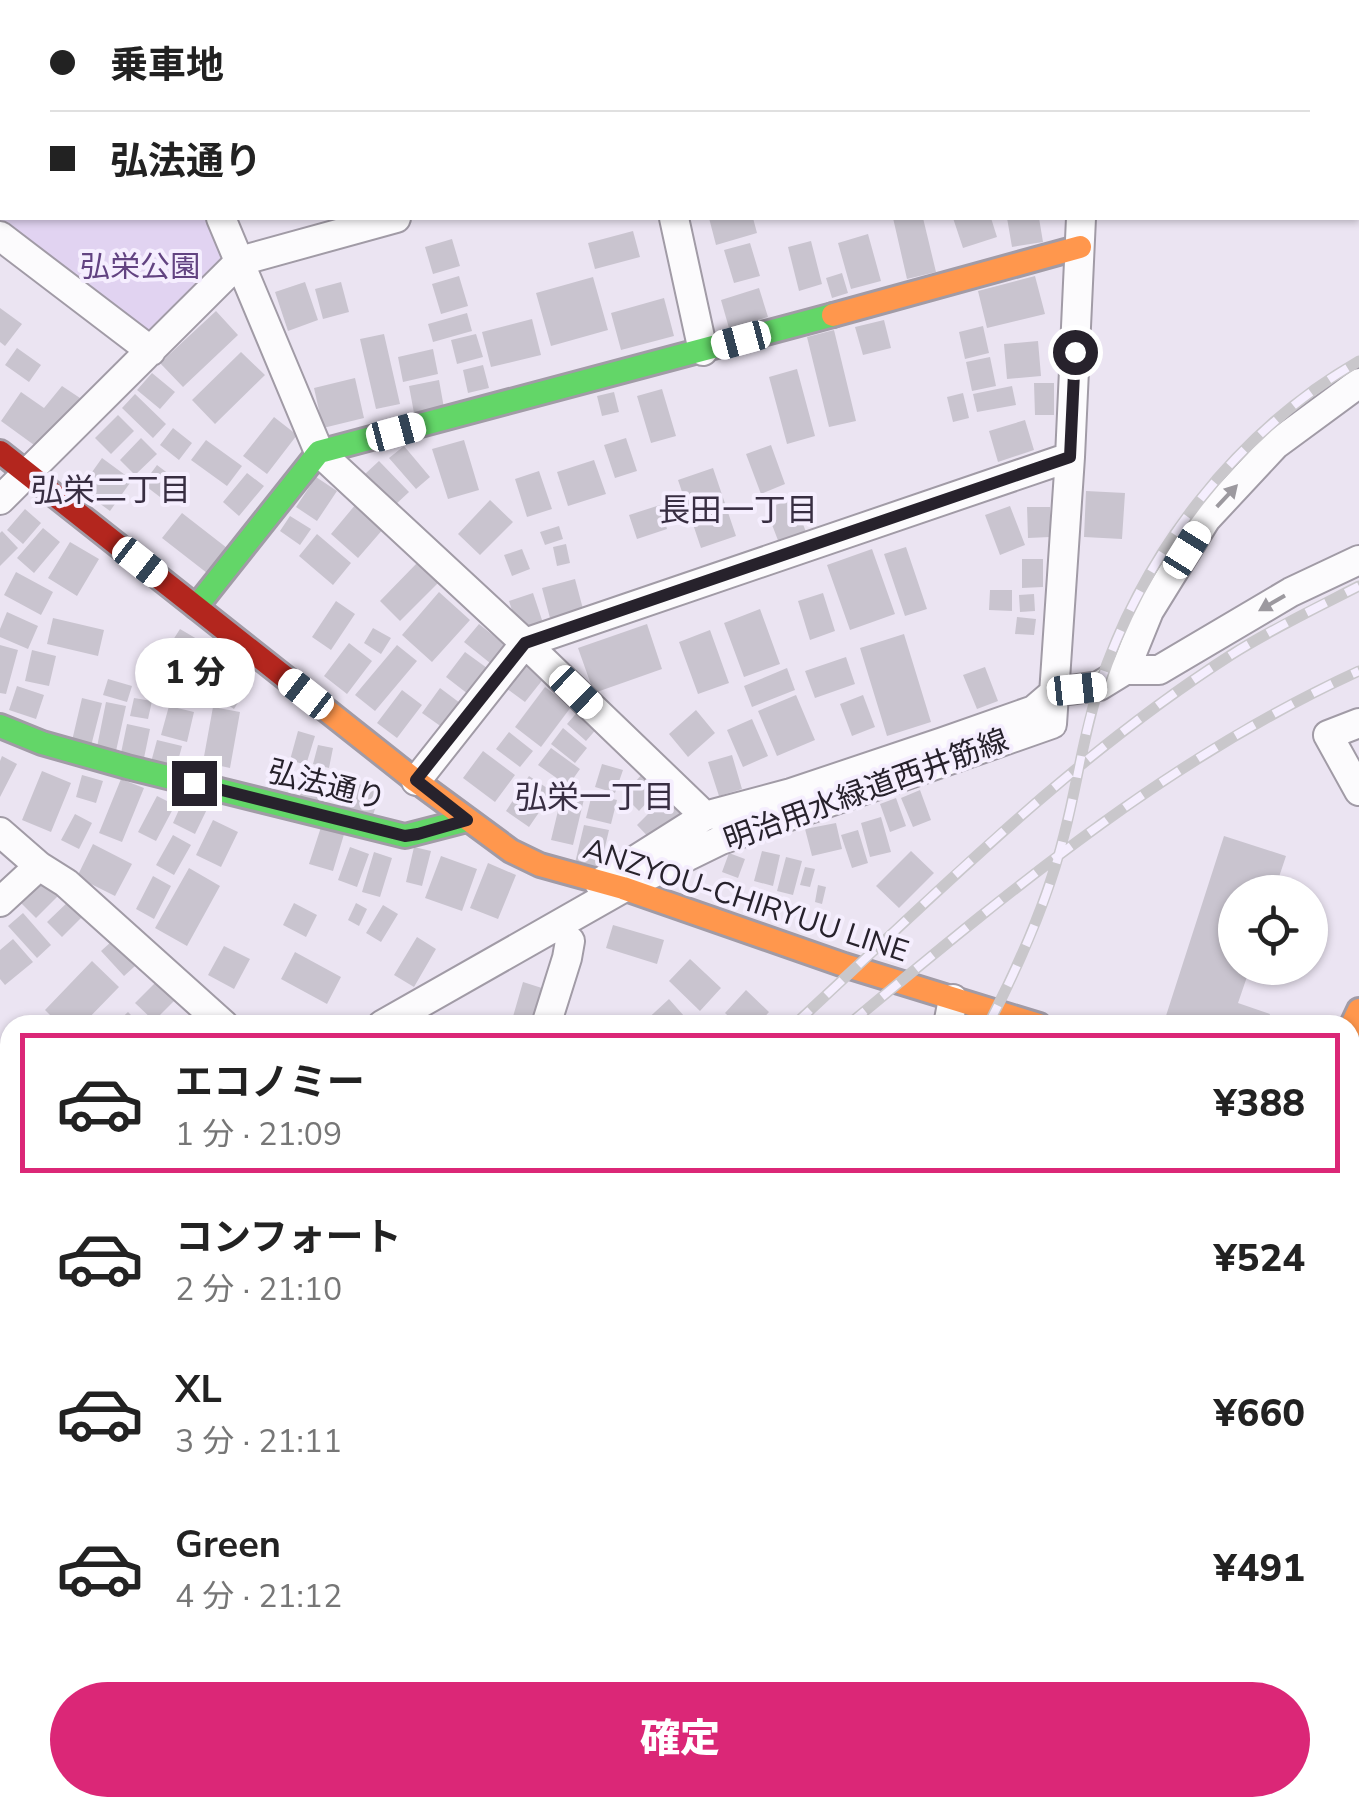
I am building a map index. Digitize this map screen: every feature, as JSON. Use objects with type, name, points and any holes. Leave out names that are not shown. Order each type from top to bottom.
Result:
[{"type":"street","points":[[222,220],[320,452],[706,816]]},
{"type":"street","points":[[0,500],[240,261],[389,220]]},
{"type":"street","points":[[674,220],[703,350]]},
{"type":"street","points":[[1055,692],[1081,220]]},
{"type":"street","points":[[0,236],[151,351]]},
{"type":"street","points":[[196,607],[320,452],[1080,246]]},
{"type":"street","points":[[1126,670],[1149,611],[1206,519],[1275,445],[1359,383]]},
{"type":"street","name":"ANZYOU-CHIRYUU LINE","points":[[0,452],[467,820],[512,851],[540,865],[844,965],[951,1012]]},
{"type":"street","points":[[416,780],[525,643],[1070,457]]},
{"type":"street","points":[[436,1015],[570,940],[621,889],[706,816],[791,793],[1034,710],[1055,692],[1099,686],[1126,670],[1159,670],[1291,592],[1359,560]]},
{"type":"street","name":"明治用水緑道西井筋線","points":[[400,1015],[621,889],[721,840],[1052,724],[1055,692]]},
{"type":"street","points":[[1359,723],[1328,735],[1359,791]]},
{"type":"street","name":"弘法通り","points":[[0,726],[42,744],[405,836],[467,820]]},
{"type":"street","points":[[0,832],[39,866],[66,883],[213,1015]]},
{"type":"street","points":[[0,902],[39,866]]},
{"type":"street","points":[[549,1015],[570,940]]},
{"type":"green space","name":"弘栄公園","points":[[0,220],[209,220],[221,249],[220,259],[147,334],[0,228]]},
{"type":"building","points":[[710,220],[754,220],[757,233],[716,245]]},
{"type":"building","points":[[893,220],[923,220],[936,272],[907,279]]},
{"type":"building","points":[[954,220],[992,220],[997,237],[963,248]]},
{"type":"building","points":[[1007,220],[1039,220],[1043,242],[1012,247]]},
{"type":"building","points":[[633,231],[640,257],[595,269],[588,243]]},
{"type":"building","points":[[868,234],[881,281],[851,289],[838,243]]},
{"type":"building","points":[[452,239],[460,266],[433,274],[425,247]]},
{"type":"building","points":[[811,241],[822,284],[799,291],[788,247]]},
{"type":"building","points":[[750,243],[760,276],[734,283],[724,250]]},
{"type":"building","points":[[842,273],[848,293],[832,298],[826,278]]},
{"type":"building","points":[[459,276],[468,306],[441,314],[432,284]]},
{"type":"building","points":[[1035,276],[1045,314],[987,328],[978,291]]},
{"type":"building","points":[[593,277],[608,330],[551,346],[536,293]]},
{"type":"building","points":[[305,282],[318,320],[288,331],[275,292]]},
{"type":"building","points":[[341,282],[349,312],[323,319],[315,289]]},
{"type":"building","points":[[759,288],[768,317],[729,328],[721,300]]},
{"type":"building","points":[[664,298],[674,336],[621,350],[611,313]]},
{"type":"building","points":[[0,308],[22,324],[5,346],[0,342]]},
{"type":"building","points":[[216,311],[238,335],[183,387],[160,363]]},
{"type":"building","points":[[467,313],[472,331],[433,342],[428,324]]},
{"type":"building","points":[[532,319],[541,355],[491,367],[482,332]]},
{"type":"building","points":[[884,320],[891,348],[863,355],[855,327]]},
{"type":"building","points":[[983,326],[989,353],[965,359],[959,332]]},
{"type":"building","points":[[834,330],[856,421],[829,427],[807,337]]},
{"type":"building","points":[[384,334],[400,404],[376,409],[360,339]]},
{"type":"building","points":[[476,334],[483,357],[457,364],[451,340]]},
{"type":"building","points":[[1038,341],[1041,376],[1007,379],[1004,344]]},
{"type":"building","points":[[17,348],[41,365],[29,382],[5,365]]},
{"type":"building","points":[[433,349],[438,374],[403,382],[398,357]]},
{"type":"building","points":[[241,352],[265,375],[215,424],[192,400]]},
{"type":"building","points":[[990,357],[996,386],[972,391],[966,362]]},
{"type":"building","points":[[483,365],[489,388],[468,393],[463,370]]},
{"type":"building","points":[[797,369],[815,436],[787,444],[769,377]]},
{"type":"building","points":[[152,373],[175,392],[160,409],[137,390]]},
{"type":"building","points":[[355,378],[364,418],[323,428],[314,388]]},
{"type":"building","points":[[439,380],[444,408],[414,413],[409,386]]},
{"type":"building","points":[[1034,383],[1054,383],[1054,415],[1035,415]]},
{"type":"building","points":[[62,386],[80,398],[41,450],[1,421],[21,392],[44,408]]},
{"type":"building","points":[[1012,386],[1016,405],[977,412],[973,394]]},
{"type":"building","points":[[662,389],[676,436],[651,443],[637,396]]},
{"type":"building","points":[[614,392],[619,412],[602,416],[597,396]]},
{"type":"building","points":[[963,393],[969,418],[953,422],[947,397]]},
{"type":"building","points":[[135,394],[166,424],[153,438],[122,408]]},
{"type":"building","points":[[118,415],[134,431],[111,454],[95,438]]},
{"type":"building","points":[[274,417],[297,435],[267,474],[243,456]]},
{"type":"building","points":[[1025,420],[1034,450],[998,462],[989,431]]},
{"type":"building","points":[[173,428],[192,443],[179,460],[160,445]]},
{"type":"building","points":[[141,438],[157,454],[135,475],[120,460]]},
{"type":"building","points":[[626,438],[637,471],[615,478],[604,445]]},
{"type":"building","points":[[206,440],[242,466],[227,486],[191,460]]},
{"type":"building","points":[[464,440],[479,490],[448,499],[432,449]]},
{"type":"building","points":[[771,445],[785,484],[761,494],[746,454]]},
{"type":"building","points":[[404,446],[430,477],[416,489],[389,458]]},
{"type":"building","points":[[102,458],[132,480],[110,511],[80,489]]},
{"type":"building","points":[[594,460],[606,494],[568,506],[557,472]]},
{"type":"building","points":[[379,461],[409,492],[395,505],[365,474]]},
{"type":"building","points":[[157,465],[174,478],[160,497],[143,484]]},
{"type":"building","points":[[713,468],[736,536],[701,548],[678,480]]},
{"type":"building","points":[[539,471],[552,509],[527,517],[515,479]]},
{"type":"building","points":[[247,473],[264,486],[239,516],[223,502]]},
{"type":"building","points":[[316,477],[337,491],[317,521],[296,507]]},
{"type":"building","points":[[1086,491],[1125,493],[1122,539],[1084,537]]},
{"type":"building","points":[[793,498],[806,532],[779,543],[766,509]]},
{"type":"building","points":[[490,500],[513,522],[480,555],[458,534]]},
{"type":"building","points":[[356,504],[384,528],[358,558],[331,534]]},
{"type":"building","points":[[660,505],[667,529],[637,539],[629,515]]},
{"type":"building","points":[[1010,506],[1025,545],[1000,555],[985,515]]},
{"type":"building","points":[[1027,507],[1050,507],[1050,537],[1028,538]]},
{"type":"building","points":[[25,509],[41,523],[23,544],[7,530]]},
{"type":"building","points":[[182,513],[227,548],[207,573],[162,538]]},
{"type":"building","points":[[290,516],[311,529],[300,545],[280,531]]},
{"type":"building","points":[[559,526],[563,539],[545,545],[540,532]]},
{"type":"building","points":[[43,528],[60,542],[34,573],[17,558]]},
{"type":"building","points":[[0,533],[18,548],[0,566]]},
{"type":"building","points":[[317,534],[351,563],[333,585],[299,556]]},
{"type":"building","points":[[70,542],[99,559],[77,596],[48,578]]},
{"type":"building","points":[[566,544],[570,563],[557,566],[553,547]]},
{"type":"building","points":[[906,547],[927,609],[905,616],[884,554]]},
{"type":"building","points":[[522,549],[530,569],[512,576],[504,555]]},
{"type":"building","points":[[872,549],[895,614],[850,630],[827,565]]},
{"type":"building","points":[[1022,559],[1043,559],[1043,587],[1022,588]]},
{"type":"building","points":[[417,563],[438,583],[400,621],[380,601]]},
{"type":"building","points":[[16,572],[53,592],[41,615],[4,595]]},
{"type":"building","points":[[575,579],[583,609],[550,618],[542,588]]},
{"type":"building","points":[[990,590],[1012,590],[1012,611],[989,610]]},
{"type":"building","points":[[439,592],[470,620],[432,662],[402,635]]},
{"type":"building","points":[[533,593],[543,623],[519,631],[509,601]]},
{"type":"building","points":[[823,593],[835,631],[810,640],[798,601]]},
{"type":"building","points":[[1034,594],[1035,611],[1020,612],[1019,595]]},
{"type":"building","points":[[336,601],[355,614],[331,650],[312,637]]},
{"type":"building","points":[[760,609],[780,664],[744,677],[724,623]]},
{"type":"building","points":[[7,612],[38,626],[28,649],[0,637]]},
{"type":"building","points":[[1017,617],[1036,619],[1034,635],[1015,634]]},
{"type":"building","points":[[53,618],[104,630],[98,656],[47,644]]},
{"type":"building","points":[[479,624],[505,645],[490,663],[464,642]]},
{"type":"building","points":[[647,624],[662,669],[594,693],[578,648]]},
{"type":"building","points":[[373,628],[391,638],[381,654],[364,643]]},
{"type":"building","points":[[180,629],[202,642],[188,665],[166,651]]},
{"type":"building","points":[[710,630],[729,683],[698,694],[679,642]]},
{"type":"building","points":[[904,634],[931,722],[887,736],[860,648]]},
{"type":"building","points":[[349,643],[372,661],[347,694],[324,676]]},
{"type":"building","points":[[0,645],[18,650],[6,694],[0,693]]},
{"type":"building","points":[[397,645],[417,661],[375,711],[355,695]]},
{"type":"building","points":[[32,650],[56,656],[49,686],[25,681]]},
{"type":"building","points":[[465,652],[487,668],[468,694],[446,677]]},
{"type":"building","points":[[162,655],[177,664],[162,691],[147,682]]},
{"type":"building","points":[[846,657],[855,684],[815,698],[805,671]]},
{"type":"building","points":[[524,663],[544,678],[525,702],[506,688]]},
{"type":"building","points":[[233,665],[253,678],[234,709],[213,695]]},
{"type":"building","points":[[985,667],[998,701],[977,709],[963,675]]},
{"type":"building","points":[[787,668],[795,690],[752,707],[744,686]]},
{"type":"building","points":[[108,679],[132,686],[127,702],[103,695]]},
{"type":"building","points":[[17,686],[44,695],[36,719],[9,710]]},
{"type":"building","points":[[545,687],[571,707],[541,747],[515,727]]},
{"type":"building","points":[[440,688],[464,706],[446,730],[422,713]]},
{"type":"building","points":[[402,690],[422,705],[397,738],[377,723]]},
{"type":"building","points":[[796,695],[815,740],[777,756],[758,711]]},
{"type":"building","points":[[863,695],[875,727],[852,736],[840,704]]},
{"type":"building","points":[[82,698],[102,703],[90,750],[71,745]]},
{"type":"building","points":[[134,698],[152,701],[148,719],[130,716]]},
{"type":"building","points":[[106,702],[126,706],[116,751],[97,747]]},
{"type":"building","points":[[169,706],[194,712],[187,742],[161,735]]},
{"type":"building","points":[[213,707],[240,712],[230,768],[203,762]]},
{"type":"building","points":[[580,709],[599,726],[586,741],[567,724]]},
{"type":"building","points":[[696,710],[715,733],[688,757],[669,734]]},
{"type":"building","points":[[752,719],[768,756],[743,767],[727,730]]},
{"type":"building","points":[[127,724],[150,729],[144,758],[121,753]]},
{"type":"building","points":[[563,728],[587,748],[575,763],[551,744]]},
{"type":"building","points":[[298,731],[315,736],[306,765],[290,760]]},
{"type":"building","points":[[509,732],[533,751],[520,767],[496,749]]},
{"type":"building","points":[[157,740],[182,746],[175,772],[150,766]]},
{"type":"building","points":[[318,745],[333,748],[329,768],[313,764]]},
{"type":"building","points":[[551,748],[580,769],[568,786],[538,765]]},
{"type":"building","points":[[483,751],[515,775],[495,802],[463,778]]},
{"type":"building","points":[[732,755],[742,789],[719,796],[708,762]]},
{"type":"building","points":[[2,756],[17,764],[0,797],[0,761]]},
{"type":"building","points":[[602,764],[623,770],[615,793],[595,787]]},
{"type":"building","points":[[646,770],[663,785],[639,811],[623,795]]},
{"type":"building","points":[[42,771],[71,783],[51,832],[22,820]]},
{"type":"building","points":[[304,771],[326,774],[320,806],[299,802]]},
{"type":"building","points":[[82,775],[103,781],[96,803],[76,797]]},
{"type":"building","points":[[529,776],[553,792],[529,827],[506,811]]},
{"type":"building","points":[[121,779],[144,788],[122,842],[99,833]]},
{"type":"building","points":[[349,781],[381,791],[371,821],[340,812]]},
{"type":"building","points":[[920,790],[931,820],[913,827],[901,798]]},
{"type":"building","points":[[187,792],[210,803],[195,834],[173,823]]},
{"type":"building","points":[[562,794],[584,799],[573,845],[551,840]]},
{"type":"building","points":[[592,794],[617,800],[611,824],[586,818]]},
{"type":"building","points":[[157,796],[175,805],[156,841],[138,832]]},
{"type":"building","points":[[664,798],[684,818],[656,845],[637,825]]},
{"type":"building","points":[[896,798],[906,826],[890,832],[880,804]]},
{"type":"building","points":[[75,814],[92,823],[79,849],[61,840]]},
{"type":"building","points":[[881,817],[891,852],[870,857],[861,823]]},
{"type":"building","points":[[213,820],[238,832],[221,867],[196,855]]},
{"type":"building","points":[[836,823],[842,849],[812,856],[805,829]]},
{"type":"building","points":[[322,824],[345,831],[333,871],[309,864]]},
{"type":"building","points":[[584,825],[609,830],[600,868],[575,863]]},
{"type":"building","points":[[858,830],[868,863],[852,868],[841,835]]},
{"type":"building","points":[[173,835],[191,845],[174,875],[156,865]]},
{"type":"building","points":[[1224,836],[1286,856],[1280,875],[1218,875],[1218,985],[1244,985],[1238,1003],[1270,1015],[1166,1015]]},
{"type":"building","points":[[93,844],[132,864],[115,896],[77,877]]},
{"type":"building","points":[[350,847],[369,854],[357,887],[338,880]]},
{"type":"building","points":[[414,847],[431,851],[422,886],[406,882]]},
{"type":"building","points":[[762,851],[780,855],[773,886],[754,881]]},
{"type":"building","points":[[911,851],[934,873],[899,908],[876,886]]},
{"type":"building","points":[[374,852],[392,858],[380,897],[362,892]]},
{"type":"building","points":[[729,853],[745,859],[738,878],[722,872]]},
{"type":"building","points":[[441,856],[477,869],[462,911],[425,898]]},
{"type":"building","points":[[786,857],[802,861],[793,895],[777,891]]},
{"type":"building","points":[[488,863],[516,875],[498,919],[470,908]]},
{"type":"building","points":[[805,867],[815,869],[810,887],[800,885]]},
{"type":"building","points":[[189,868],[220,886],[187,946],[155,928]]},
{"type":"building","points":[[44,871],[63,891],[36,918],[16,898]]},
{"type":"building","points":[[153,876],[171,886],[154,919],[136,909]]},
{"type":"building","points":[[818,885],[826,887],[822,904],[815,902]]},
{"type":"building","points":[[71,899],[85,914],[62,937],[47,922]]},
{"type":"building","points":[[294,903],[317,915],[306,937],[283,925]]},
{"type":"building","points":[[356,903],[367,909],[359,926],[348,920]]},
{"type":"building","points":[[383,905],[398,914],[381,942],[366,933]]},
{"type":"building","points":[[23,913],[51,945],[37,958],[8,926]]},
{"type":"building","points":[[613,925],[664,940],[657,964],[606,948]]},
{"type":"building","points":[[122,932],[145,957],[124,976],[101,951]]},
{"type":"building","points":[[417,937],[436,949],[414,987],[394,975]]},
{"type":"building","points":[[13,939],[33,962],[5,985],[0,979],[0,950]]},
{"type":"building","points":[[224,946],[250,959],[234,989],[208,975]]},
{"type":"building","points":[[295,952],[341,977],[327,1004],[281,979]]},
{"type":"building","points":[[690,959],[721,988],[700,1011],[669,981]]},
{"type":"building","points":[[92,961],[119,987],[92,1015],[50,1015],[45,1010]]},
{"type":"building","points":[[164,974],[183,992],[160,1015],[148,1015],[135,1003]]},
{"type":"building","points":[[523,982],[545,989],[537,1015],[513,1015]]},
{"type":"building","points":[[746,990],[769,1012],[766,1015],[725,1013]]},
{"type":"building","points":[[669,999],[683,1015],[652,1015]]},
{"type":"railway","points":[[993,1015],[1050,884],[1099,687],[1141,590],[1199,500],[1234,460],[1273,423],[1359,361]]},
{"type":"railway","points":[[805,1015],[951,878],[1114,738],[1231,655],[1359,586]]},
{"type":"railway","points":[[860,1015],[1030,877],[1155,787],[1288,706],[1359,671]]},
{"type":"traffic: fast","points":[[196,607],[319,452],[833,315]]},
{"type":"traffic: fast","points":[[0,726],[42,743],[127,767],[405,836],[467,820]]},
{"type":"traffic: slow","points":[[833,315],[1080,247]]},
{"type":"traffic: slow","points":[[301,690],[511,851],[540,865],[623,888],[844,965],[1006,1015]]},
{"type":"traffic: slow","points":[[1357,1015],[1359,1010]]},
{"type":"traffic: jam","points":[[0,452],[301,690]]},
{"type":"district","name":"弘栄二丁目","points":[[111,490]]},
{"type":"district","name":"長田一丁目","points":[[738,510]]},
{"type":"district","name":"弘栄一丁目","points":[[595,797]]},
{"type":"route","points":[[194,783],[405,836],[467,820],[416,780],[525,643],[1070,457],[1075,352]]}]
